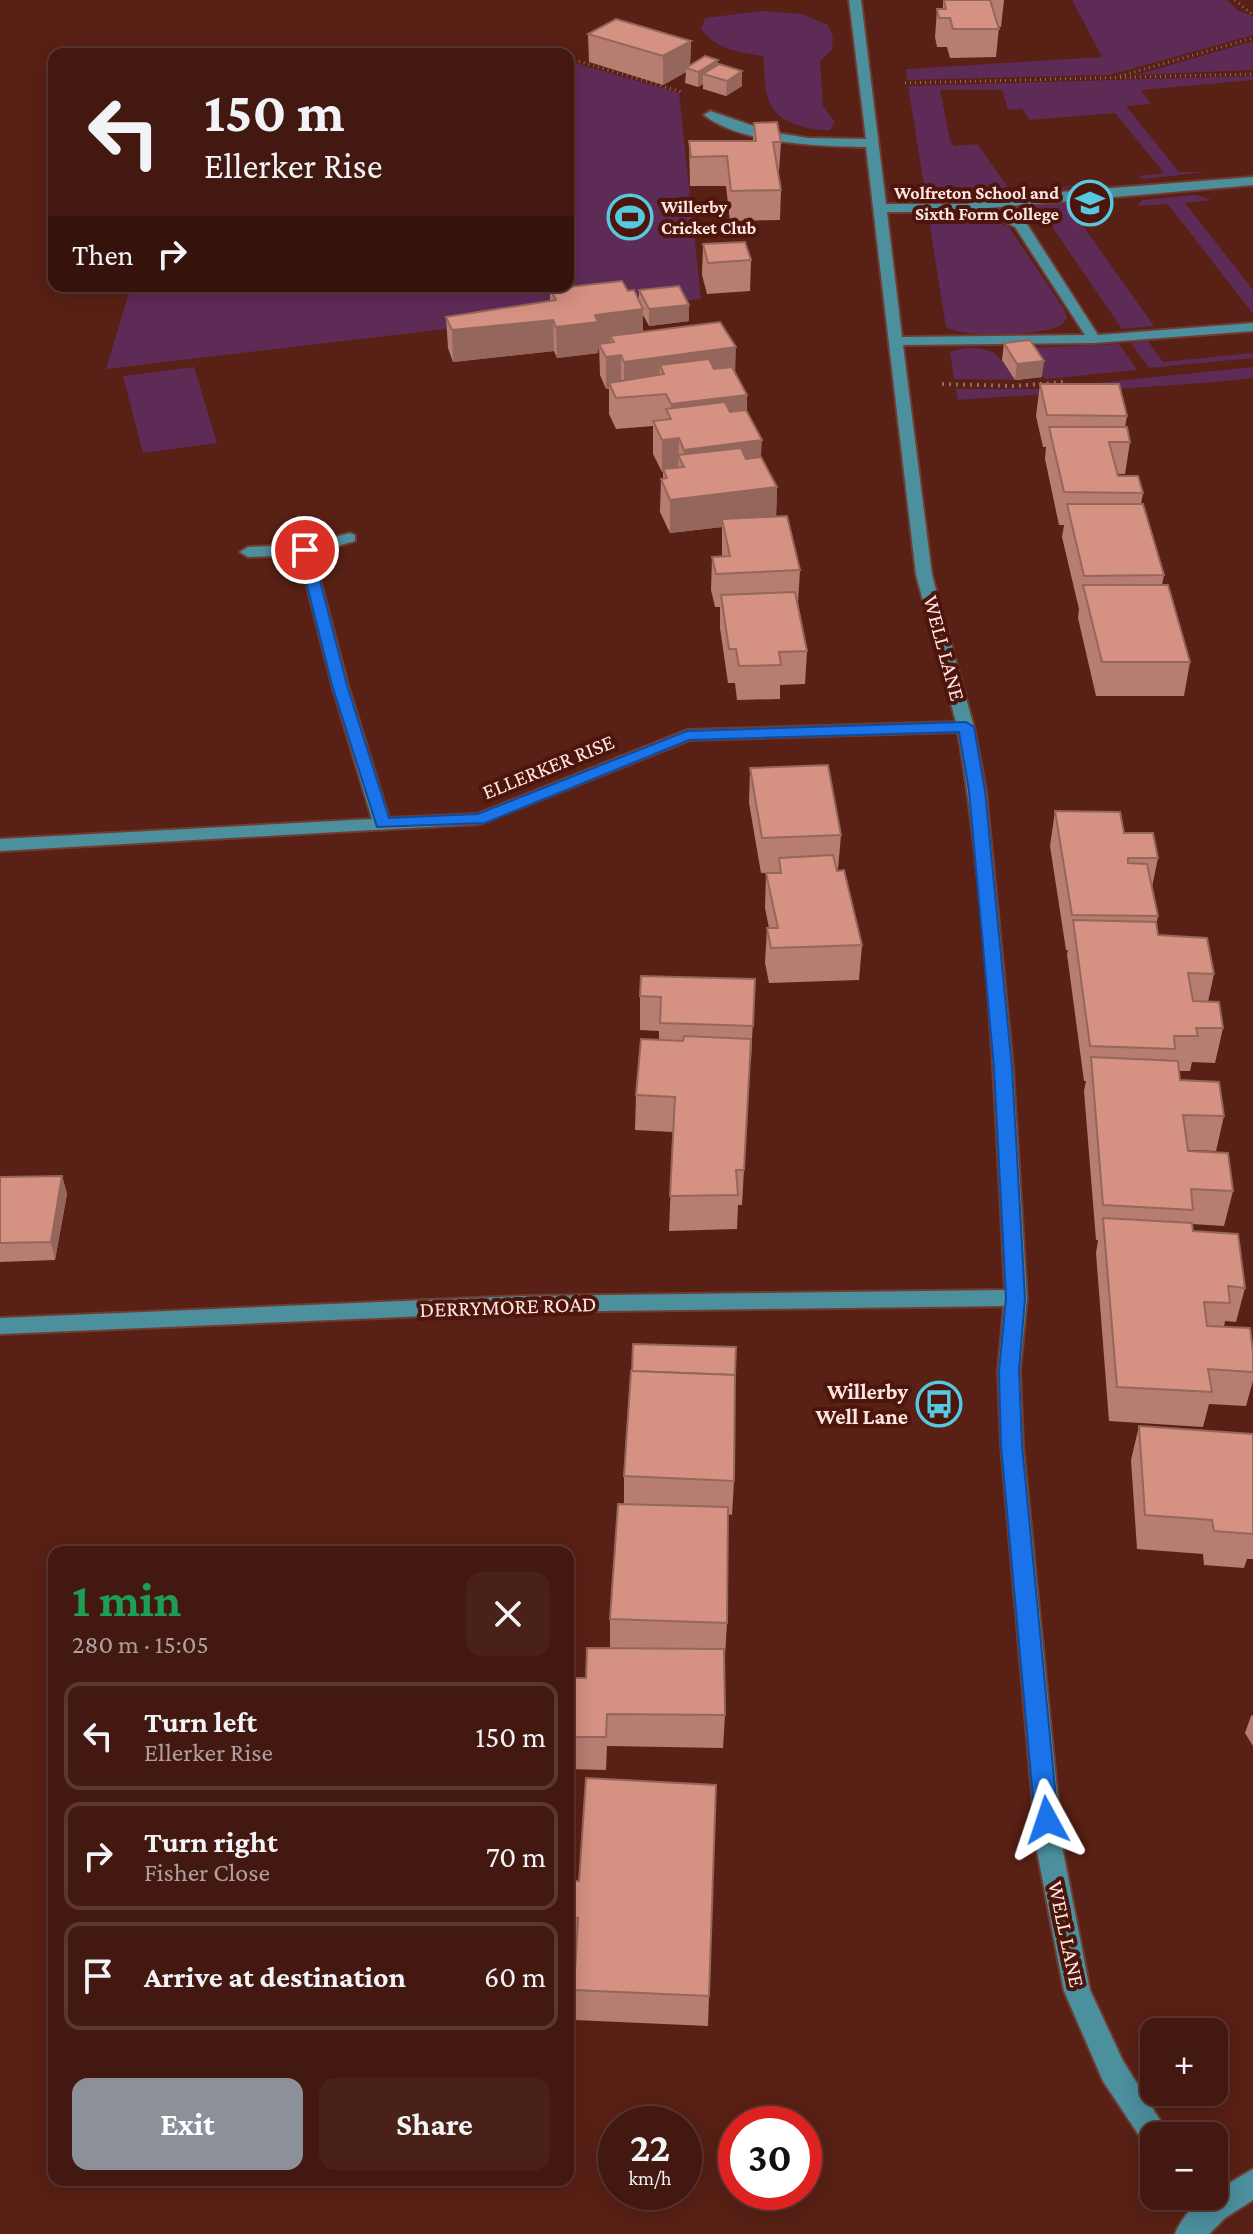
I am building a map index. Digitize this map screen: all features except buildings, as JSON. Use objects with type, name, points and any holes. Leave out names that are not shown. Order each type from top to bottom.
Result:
[{"type":"street","name":"WELL LANE","points":[[855,0],[924,575],[966,727],[977,791],[1003,1068],[1016,1298],[1009,1371],[1012,1445],[1050,1851],[1077,1991],[1113,2071],[1147,2122]]},
{"type":"street","points":[[710,115],[747,132],[803,143],[872,143]]},
{"type":"street","points":[[966,208],[1009,200],[1253,181]]},
{"type":"street","points":[[881,208],[966,208],[997,213],[1020,224],[1094,339]]},
{"type":"street","points":[[894,341],[1094,339],[1253,327]]},
{"type":"street","points":[[248,552],[305,550],[350,538]]},
{"type":"street","points":[[305,550],[340,685],[382,823]]},
{"type":"street","name":"ELLERKER RISE","points":[[0,845],[480,819],[687,735],[966,727]]},
{"type":"street","name":"DERRYMORE ROAD","points":[[0,1326],[524,1304],[1016,1298]]},
{"type":"street","points":[[1228,2194],[1253,2183]]},
{"type":"street","points":[[1189,2234],[1205,2210]]},
{"type":"path","points":[[1235,0],[1253,15]]},
{"type":"path","points":[[1112,79],[1253,38]]},
{"type":"path","points":[[864,83],[1253,74]]},
{"type":"shaded area","points":[[1072,0],[1227,0],[1239,11],[1253,16],[1253,35],[1110,75],[907,80],[906,69],[1102,57]]},
{"type":"shaded area","points":[[761,11],[802,14],[828,25],[833,37],[832,50],[820,61],[823,106],[835,122],[830,130],[804,127],[779,115],[767,96],[763,56],[721,46],[701,29],[705,18]]},
{"type":"shaded area","points":[[1253,41],[1253,70],[1136,75]]},
{"type":"shaded area","name":"Willerby Cricket Club","points":[[574,63],[679,93],[701,299],[106,369],[129,292],[574,292]]},
{"type":"shaded area","points":[[1253,76],[1253,80],[1141,90],[1151,104],[1126,106],[1179,172],[1206,172],[1144,179],[1138,176],[1164,173],[1115,113],[1030,120],[1022,109],[1008,110],[1002,90],[940,90],[950,140],[954,146],[977,144],[1010,190],[1107,184],[964,199],[926,197],[908,86]]},
{"type":"shaded area","points":[[1196,195],[1212,200],[1185,203],[1253,290],[1253,314],[1168,204],[1137,206],[1142,200]]},
{"type":"shaded area","points":[[1082,200],[1096,203],[1069,206],[1154,326],[1122,329],[1051,225],[1038,223],[1010,206]]},
{"type":"shaded area","points":[[940,217],[986,218],[1009,227],[1064,309],[1067,318],[1062,325],[1037,332],[1004,335],[971,333],[946,327],[929,220]]},
{"type":"shaded area","points":[[1148,341],[1163,362],[1253,353],[1253,358],[1149,368],[1131,343]]},
{"type":"shaded area","points":[[1119,344],[1137,370],[1045,379],[1025,348]]},
{"type":"shaded area","points":[[965,348],[984,349],[996,354],[1015,380],[954,379],[950,352]]},
{"type":"shaded area","points":[[194,367],[217,443],[143,453],[123,376]]},
{"type":"shaded area","points":[[1253,367],[1253,378],[1216,382],[958,400],[956,389],[1038,389]]},
{"type":"place","name":"Wolfreton School and Sixth Form College","points":[[1090,203]]},
{"type":"place","name":"Willerby Cricket Club","points":[[630,217]]},
{"type":"place","name":"Willerby Well Lane","points":[[939,1404]]},
{"type":"route","points":[[305,550],[340,685],[382,823],[480,819],[687,735],[966,727],[977,791],[1003,1068],[1016,1298],[1009,1371],[1012,1445],[1047,1820]]}]
